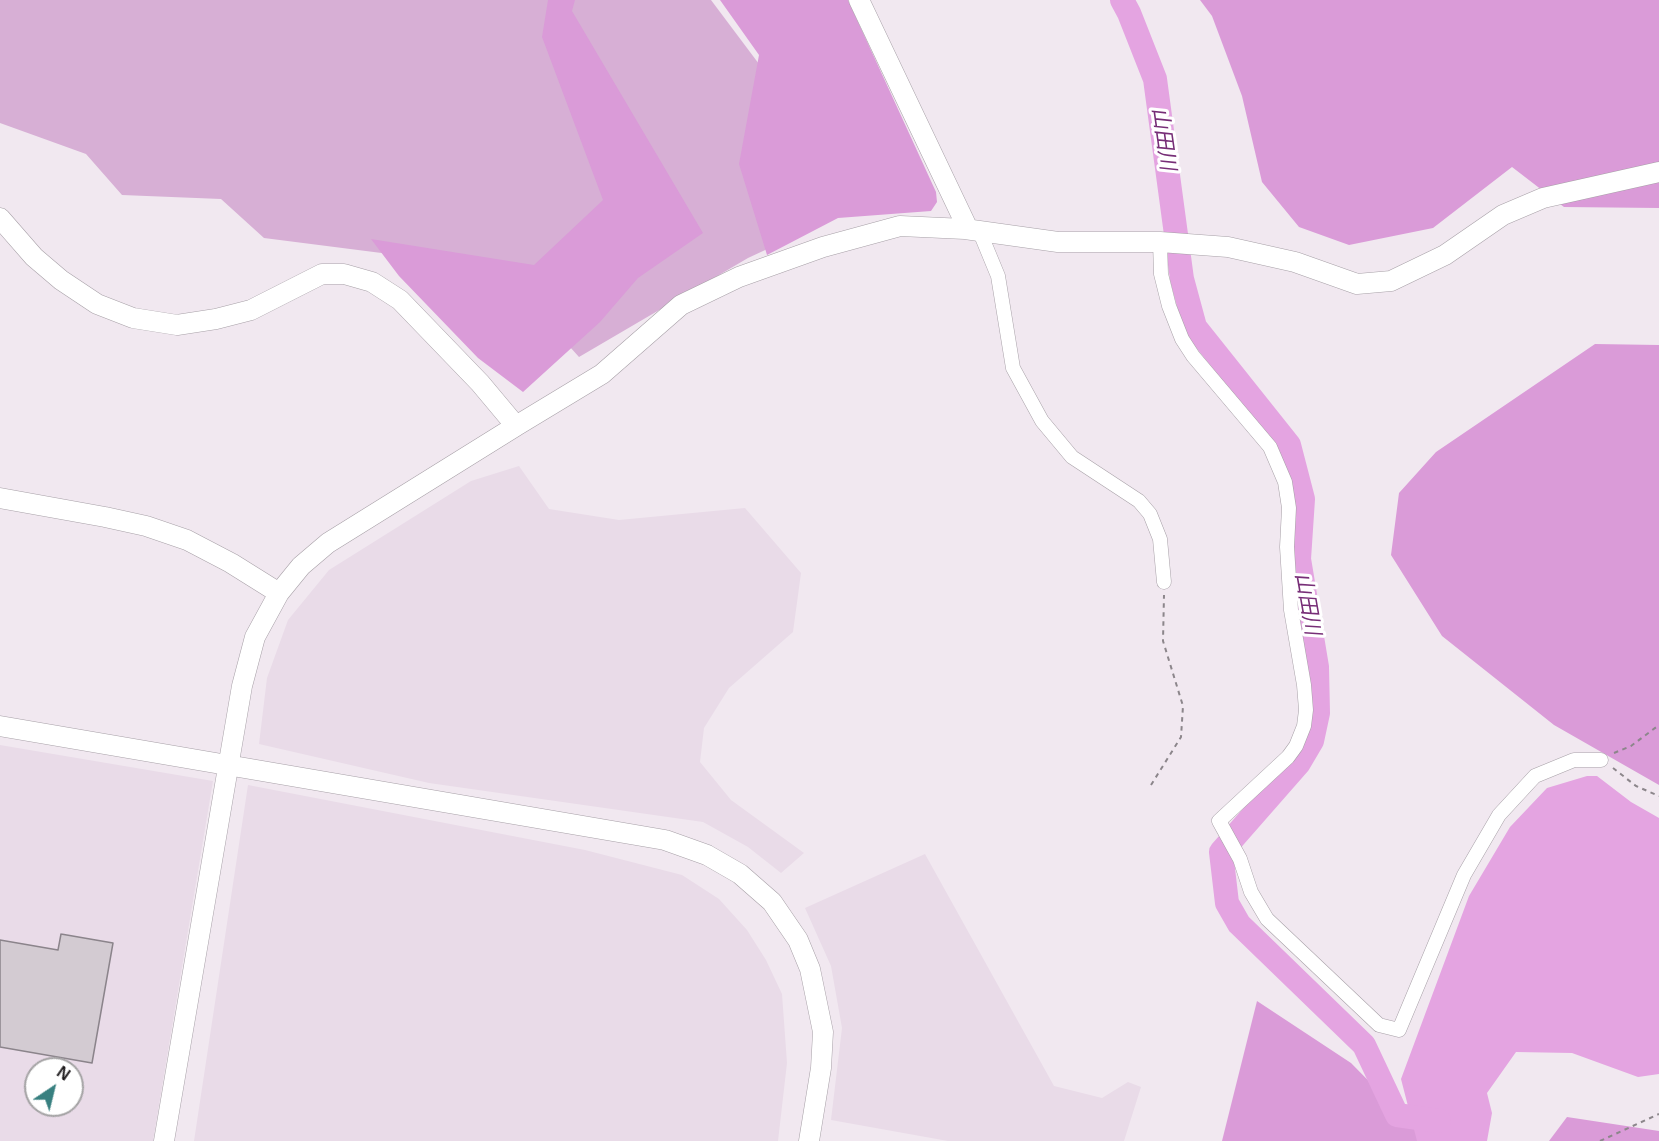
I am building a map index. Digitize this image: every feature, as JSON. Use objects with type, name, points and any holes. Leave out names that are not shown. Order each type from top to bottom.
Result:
[{"type":"street","points":[[859,0],[998,276],[1013,368],[1042,421],[1072,457],[1140,501],[1150,514],[1160,539],[1164,582]]},
{"type":"street","points":[[164,1141],[242,686],[255,637],[279,593],[301,566],[328,543],[602,374],[681,304],[739,277],[823,248],[900,226],[973,230],[1058,242],[1160,242],[1228,247],[1295,262],[1357,284],[1391,281],[1444,255],[1503,215],[1543,198],[1659,171]]},
{"type":"street","points":[[0,218],[34,257],[61,280],[97,304],[133,318],[177,325],[216,320],[251,310],[322,274],[344,274],[372,282],[400,300],[480,383],[516,426]]},
{"type":"street","points":[[1160,242],[1161,274],[1169,306],[1182,339],[1193,356],[1270,447],[1285,482],[1289,508],[1287,547],[1291,610],[1304,685],[1306,710],[1304,726],[1296,746],[1288,757],[1219,821],[1240,859],[1251,892],[1267,919],[1379,1025],[1399,1030],[1464,875],[1499,815],[1534,776],[1574,760],[1601,759]]},
{"type":"street","points":[[0,498],[146,526],[188,540],[279,593]]},
{"type":"street","points":[[0,726],[665,840],[707,855],[740,874],[772,902],[798,940],[810,969],[823,1032],[821,1068],[809,1141]]},
{"type":"path","points":[[1150,785],[1181,737],[1183,706],[1163,641],[1164,582]]},
{"type":"path","points":[[1659,725],[1630,746],[1601,759],[1636,786],[1659,796]]},
{"type":"path","points":[[1600,1141],[1659,1113]]},
{"type":"shaded area","points":[[0,0],[711,0],[864,204],[748,258],[579,357],[499,268],[264,238],[221,199],[122,195],[86,154],[0,123]]},
{"type":"shaded area","points":[[548,0],[575,0],[572,11],[703,233],[638,278],[600,322],[523,392],[478,358],[399,276],[371,239],[534,265],[603,200],[542,37]]},
{"type":"shaded area","points":[[720,0],[848,0],[936,192],[937,202],[931,211],[838,218],[767,255],[739,164],[759,55]]},
{"type":"shaded area","points":[[1200,0],[1659,0],[1659,208],[1564,207],[1512,167],[1433,228],[1349,245],[1299,227],[1262,182],[1242,96],[1212,16]]},
{"type":"shaded area","points":[[1595,344],[1659,345],[1659,785],[1554,725],[1442,636],[1391,555],[1399,493],[1436,452]]},
{"type":"shaded area","points":[[519,466],[549,509],[619,520],[745,508],[801,573],[793,632],[729,688],[704,728],[700,762],[731,800],[804,853],[781,873],[748,847],[703,822],[429,783],[259,744],[267,678],[288,620],[329,570],[471,481]]},
{"type":"shaded area","points":[[0,745],[213,781],[153,1141],[0,1141]]},
{"type":"shaded area","points":[[1587,776],[1597,776],[1631,802],[1659,818],[1659,1074],[1638,1077],[1572,1053],[1516,1052],[1487,1093],[1492,1113],[1487,1141],[1417,1141],[1401,1079],[1469,896],[1510,827],[1547,788]]},
{"type":"shaded area","points":[[248,785],[585,850],[682,875],[719,899],[747,930],[766,960],[782,994],[787,1063],[778,1141],[194,1141]]},
{"type":"shaded area","points":[[925,854],[1054,1086],[1102,1098],[1128,1082],[1141,1087],[1124,1141],[948,1141],[831,1120],[842,1028],[831,966],[805,908]]},
{"type":"shaded area","points":[[1257,1001],[1351,1063],[1420,1133],[1424,1141],[1222,1141]]},
{"type":"shaded area","points":[[1567,1117],[1659,1131],[1659,1141],[1549,1141]]},
{"type":"building","points":[[61,934],[113,943],[92,1063],[84,1062],[84,1057],[58,1057],[0,1047],[0,940],[58,950]]},
{"type":"waterway","name":"山田川","points":[[1122,0],[1155,79],[1182,279],[1195,327],[1289,445],[1303,499],[1299,559],[1317,667],[1318,713],[1312,741],[1299,763],[1221,852],[1227,903],[1239,924],[1364,1045],[1397,1115],[1439,1121]]}]
